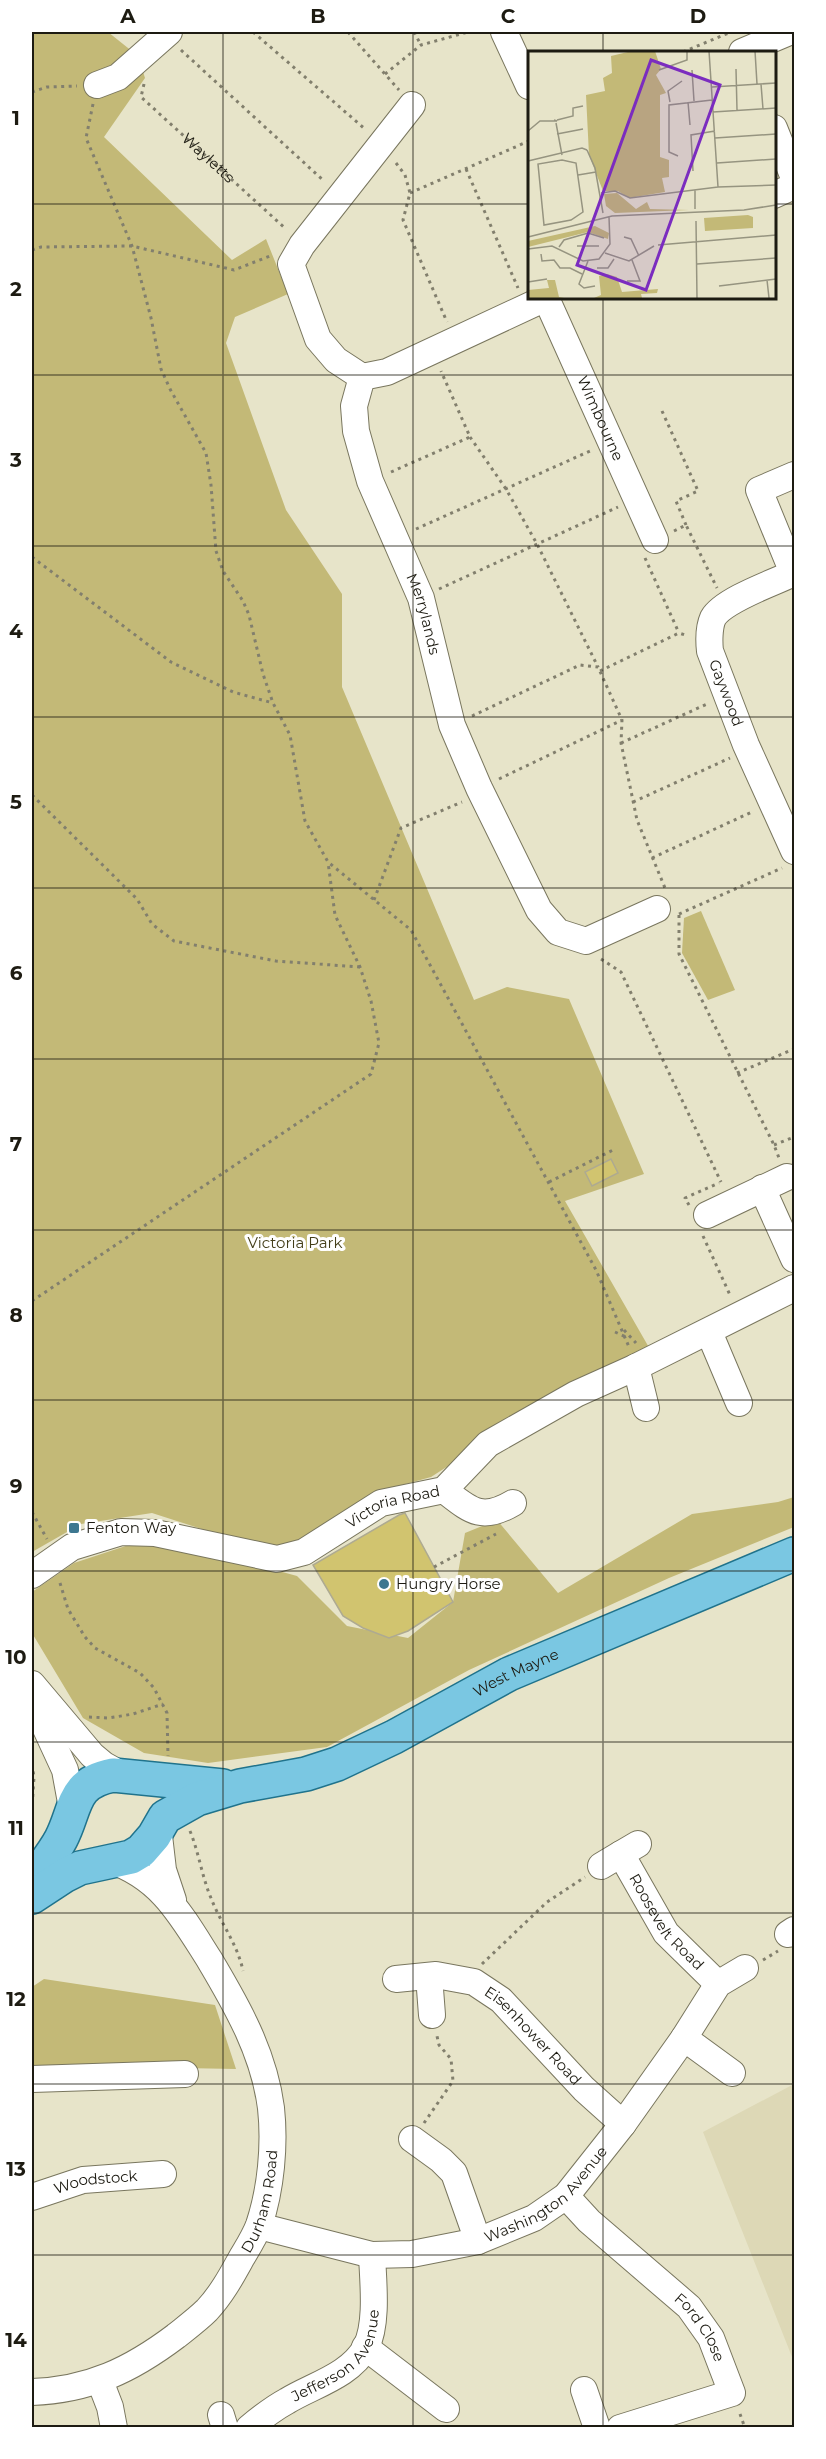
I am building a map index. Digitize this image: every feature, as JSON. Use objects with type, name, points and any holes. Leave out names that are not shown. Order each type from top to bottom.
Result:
[{"type":"main road","name":"West Mayne","points":[[32,1897],[80,1868],[131,1857],[141,1851],[154,1836],[165,1817],[182,1806],[216,1792],[306,1774],[358,1755],[509,1674],[795,1554]]},
{"type":"main road","name":"West Mayne","points":[[32,1882],[60,1840],[80,1791],[100,1777],[124,1776],[203,1785],[240,1786]]},
{"type":"main road","points":[[124,1776],[144,1785],[152,1794],[159,1813],[158,1827]]},
{"type":"main road","points":[[72,1808],[73,1823],[84,1846],[91,1853],[109,1860]]},
{"type":"street","points":[[504,32],[528,84]]},
{"type":"street","points":[[731,32],[741,51]]},
{"type":"street","points":[[744,51],[789,32]]},
{"type":"street","points":[[107,81],[139,60],[167,34]]},
{"type":"street","points":[[412,105],[296,254],[318,339],[336,360],[362,378],[387,372],[540,300]]},
{"type":"street","points":[[775,131],[795,178]]},
{"type":"street","points":[[775,195],[795,186]]},
{"type":"street","name":"Wimbourne","points":[[540,300],[611,441],[655,540]]},
{"type":"street","name":"Merrylands","points":[[362,378],[354,406],[356,430],[370,481],[421,598],[452,725],[481,791],[539,910],[558,932],[586,941]]},
{"type":"street","points":[[726,605],[794,573],[759,490],[795,475]]},
{"type":"street","name":"Gaywood","points":[[726,605],[713,618],[709,642],[726,695],[772,803],[789,860]]},
{"type":"street","points":[[586,941],[670,907]]},
{"type":"street","points":[[699,1218],[762,1188],[782,1166]]},
{"type":"street","points":[[762,1188],[795,1258]]},
{"type":"street","name":"Victoria Road","points":[[32,1575],[72,1547],[121,1532],[155,1533],[277,1559],[304,1552],[381,1503],[444,1490],[488,1444],[576,1394],[709,1332],[795,1288]]},
{"type":"street","points":[[709,1332],[739,1403]]},
{"type":"street","points":[[636,1367],[646,1408]]},
{"type":"street","points":[[444,1490],[472,1512],[498,1512],[513,1503]]},
{"type":"street","points":[[32,1684],[92,1755],[124,1776]]},
{"type":"street","points":[[32,1698],[65,1770],[72,1808]]},
{"type":"street","name":"Durham Road","points":[[158,1827],[163,1870],[175,1906]]},
{"type":"street","name":"Roosevelt Road","points":[[620,1855],[666,1933],[718,1984]]},
{"type":"street","name":"Durham Road","points":[[32,2392],[100,2381],[123,2371],[156,2350],[207,2310],[230,2279],[259,2226],[272,2155],[271,2109],[265,2077],[256,2046],[230,1994],[175,1906],[151,1881],[135,1870],[109,1860]]},
{"type":"street","name":"Washington Avenue","points":[[259,2226],[372,2255],[412,2254],[502,2234],[534,2218],[566,2196],[623,2124],[684,2038],[718,1984],[745,1968]]},
{"type":"street","points":[[429,1976],[432,2015]]},
{"type":"street","name":"Eisenhower Road","points":[[396,1979],[451,1976],[474,1982],[501,2000],[584,2089],[623,2124]]},
{"type":"street","points":[[684,2038],[732,2073]]},
{"type":"street","points":[[32,2079],[185,2073]]},
{"type":"street","points":[[412,2139],[441,2160],[454,2174],[478,2241]]},
{"type":"street","name":"Woodstock","points":[[32,2197],[83,2180],[163,2174]]},
{"type":"street","name":"Ford Close","points":[[566,2196],[589,2221],[689,2307],[711,2338],[732,2393],[620,2427]]},
{"type":"street","name":"Jefferson Avenue","points":[[249,2427],[284,2402],[343,2373],[366,2347],[371,2329],[372,2255]]},
{"type":"street","points":[[366,2347],[446,2409]]},
{"type":"street","points":[[100,2381],[114,2427]]},
{"type":"street","points":[[584,2390],[597,2427]]},
{"type":"path","points":[[253,32],[382,145],[405,175],[410,194],[403,220],[470,437],[506,489],[537,544],[622,720],[621,743],[637,820],[670,907],[679,954],[774,1145],[782,1166]]},
{"type":"path","points":[[348,32],[412,105]]},
{"type":"path","points":[[414,32],[421,45]]},
{"type":"path","points":[[385,74],[421,45],[468,32]]},
{"type":"path","points":[[685,51],[731,32]]},
{"type":"path","points":[[167,34],[341,196]]},
{"type":"path","name":"Wayletts","points":[[139,60],[145,78],[141,97],[296,254]]},
{"type":"path","points":[[32,92],[47,87],[107,81],[86,138],[132,246],[151,318],[161,369],[206,453],[216,551],[224,571],[249,615],[273,703],[290,735],[295,756],[299,798],[305,821],[328,862],[411,930],[596,1270],[626,1337],[636,1367]]},
{"type":"path","points":[[410,194],[528,141]]},
{"type":"path","points":[[466,169],[528,279]]},
{"type":"path","points":[[32,250],[41,247],[132,246],[234,270],[269,256],[296,254]]},
{"type":"path","points":[[662,411],[698,491],[676,501],[726,605]]},
{"type":"path","points":[[370,481],[470,437]]},
{"type":"path","points":[[396,538],[611,441]]},
{"type":"path","points":[[421,598],[637,498]]},
{"type":"path","points":[[679,633],[644,560],[655,540],[686,525]]},
{"type":"path","points":[[32,557],[171,662],[233,692],[273,703]]},
{"type":"path","points":[[600,671],[679,633],[709,642]]},
{"type":"path","points":[[452,725],[580,664],[598,667]]},
{"type":"path","points":[[621,743],[726,695]]},
{"type":"path","points":[[374,900],[401,828],[481,791],[622,720]]},
{"type":"path","points":[[633,802],[748,750]]},
{"type":"path","points":[[32,795],[137,899],[152,924],[174,941],[276,961],[360,967]]},
{"type":"path","points":[[652,858],[772,803]]},
{"type":"path","points":[[670,907],[789,860]]},
{"type":"path","points":[[32,1301],[371,1074],[379,1043],[371,1001],[360,967],[335,915],[328,862]]},
{"type":"path","points":[[586,941],[588,950],[621,972],[721,1182]]},
{"type":"path","points":[[737,1074],[795,1048]]},
{"type":"path","points":[[774,1145],[795,1137]]},
{"type":"path","points":[[549,1182],[615,1149]]},
{"type":"path","points":[[685,1198],[699,1218],[740,1316]]},
{"type":"path","points":[[615,1332],[626,1337]]},
{"type":"path","points":[[32,1512],[46,1538],[68,1610],[85,1637],[95,1647],[140,1673],[154,1688],[163,1704],[166,1713],[168,1761]]},
{"type":"path","points":[[434,1567],[502,1531]]},
{"type":"path","points":[[84,1718],[109,1718],[133,1714],[163,1704]]},
{"type":"path","points":[[32,1764],[34,1777],[32,1808]]},
{"type":"path","points":[[190,1830],[198,1849],[210,1898],[242,1966],[243,1983],[230,1994]]},
{"type":"path","points":[[474,1982],[482,1964],[547,1902],[620,1855]]},
{"type":"path","points":[[745,1968],[792,1942],[791,1932]]},
{"type":"path","points":[[412,2139],[453,2081],[451,2059],[439,2046],[432,2015]]},
{"type":"shaded area","points":[[794,2084],[794,2362],[703,2132]]},
{"type":"green space","name":"Victoria Park","points":[[32,32],[108,32],[138,56],[145,78],[104,137],[232,260],[266,239],[288,294],[235,317],[226,343],[286,510],[342,594],[342,687],[474,1000],[507,987],[569,999],[644,1174],[565,1201],[651,1351],[473,1450],[431,1477],[388,1489],[291,1547],[270,1551],[152,1513],[81,1524],[32,1552]]},
{"type":"green space","points":[[701,911],[735,990],[708,1000],[682,953],[684,918]]},
{"type":"green space","points":[[794,1497],[794,1527],[669,1578],[469,1670],[327,1747],[208,1763],[144,1753],[83,1718],[32,1633],[32,1592],[74,1563],[150,1538],[297,1576],[347,1626],[408,1638],[453,1602],[465,1533],[497,1520],[558,1593],[692,1514],[778,1502]]},
{"type":"green space","points":[[44,1979],[215,2005],[236,2069],[72,2066],[32,2070],[32,1987]]},
{"type":"building","points":[[611,1159],[618,1173],[592,1186],[585,1172]]},
{"type":"building","name":"Hungry Horse","points":[[405,1513],[453,1602],[408,1631],[389,1638],[363,1628],[343,1616],[313,1565]]},
{"type":"place","name":"Fenton Way","points":[[74,1528]]},
{"type":"place","name":"Hungry Horse","points":[[384,1584]]}]
